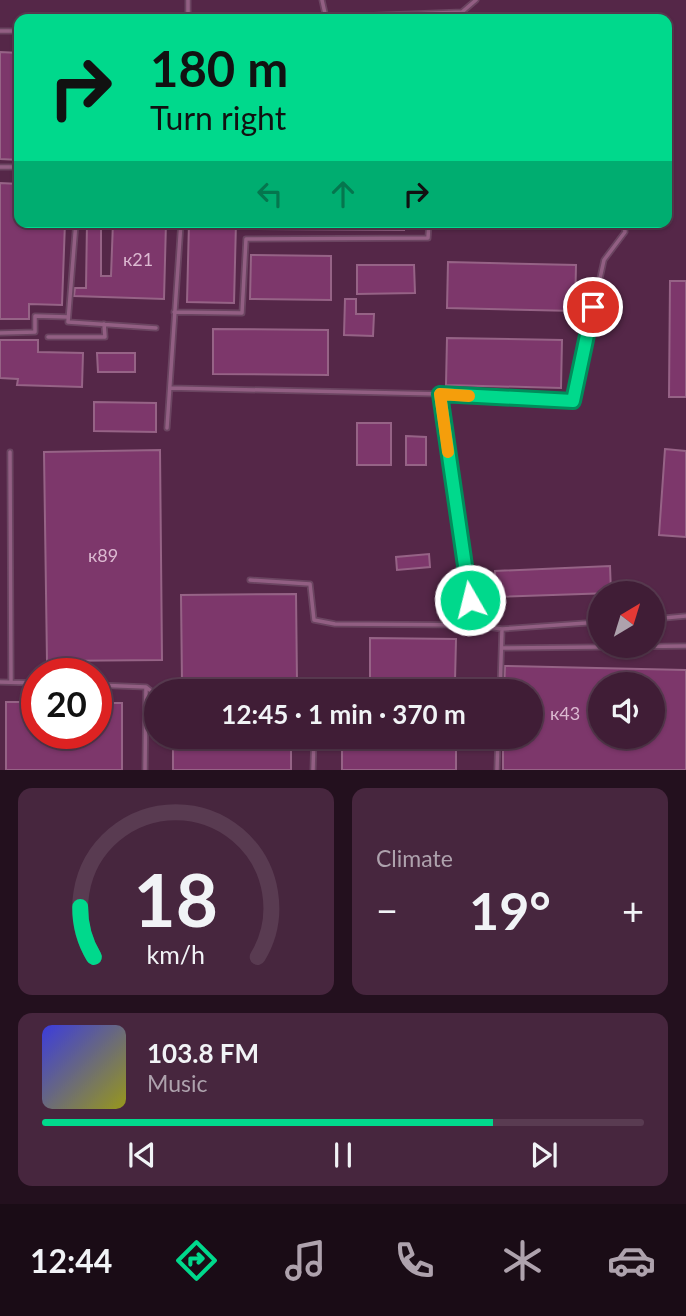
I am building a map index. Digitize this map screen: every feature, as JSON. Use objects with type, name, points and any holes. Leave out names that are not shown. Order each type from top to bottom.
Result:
[{"type":"lane","points":[[417,14],[462,12],[476,0]]},
{"type":"lane","points":[[75,228],[68,322],[156,328]]},
{"type":"lane","points":[[167,428],[181,228]]},
{"type":"lane","points":[[174,312],[242,313],[246,239],[428,238],[429,228]]},
{"type":"lane","points":[[170,388],[440,394],[573,401],[604,260],[625,232],[625,228]]},
{"type":"lane","points":[[0,333],[35,332],[35,316],[68,317]]},
{"type":"lane","points":[[48,337],[105,337],[104,324]]},
{"type":"lane","points":[[440,394],[474,625]]},
{"type":"lane","points":[[10,452],[11,682]]},
{"type":"lane","points":[[250,580],[310,584],[314,620],[335,624],[474,625],[502,629],[588,623]]},
{"type":"lane","points":[[665,618],[686,617]]},
{"type":"lane","points":[[501,679],[502,629]]},
{"type":"lane","points":[[502,648],[686,646]]},
{"type":"lane","points":[[0,682],[21,682]]},
{"type":"lane","points":[[112,686],[144,687]]},
{"type":"lane","points":[[145,749],[145,770]]},
{"type":"lane","points":[[313,770],[314,749]]},
{"type":"lane","points":[[497,770],[498,749]]},
{"type":"building","points":[[0,52],[14,53],[14,160],[0,159]]},
{"type":"building","points":[[0,183],[14,184],[14,228],[65,228],[62,305],[29,304],[29,319],[0,319]]},
{"type":"building","points":[[87,228],[101,228],[101,276],[111,276],[113,228],[166,228],[164,299],[74,296],[75,288],[86,288]]},
{"type":"building","points":[[189,228],[236,228],[234,303],[187,302]]},
{"type":"building","points":[[404,228],[404,230],[257,229]]},
{"type":"building","points":[[251,255],[331,256],[331,300],[250,299]]},
{"type":"building","points":[[448,262],[576,265],[575,311],[447,308]]},
{"type":"building","points":[[357,265],[414,265],[415,293],[357,294]]},
{"type":"building","points":[[670,281],[686,281],[686,397],[669,397]]},
{"type":"building","points":[[345,299],[356,299],[356,314],[374,314],[373,336],[344,335]]},
{"type":"building","points":[[213,329],[328,330],[328,375],[213,374]]},
{"type":"building","points":[[447,338],[562,340],[561,388],[446,385]]},
{"type":"building","points":[[0,340],[38,340],[38,352],[83,353],[82,387],[17,385],[18,379],[0,378]]},
{"type":"building","points":[[97,353],[135,353],[135,372],[98,372]]},
{"type":"building","points":[[94,402],[156,403],[156,432],[94,431]]},
{"type":"building","points":[[357,423],[391,423],[391,465],[357,465]]},
{"type":"building","points":[[406,436],[426,437],[426,465],[406,465]]},
{"type":"building","points":[[665,449],[686,451],[686,537],[659,535]]},
{"type":"building","points":[[160,450],[162,660],[47,658],[44,452]]},
{"type":"building","points":[[429,554],[430,567],[397,570],[396,557]]},
{"type":"building","points":[[610,566],[611,581],[588,581],[588,594],[496,597],[495,571]]},
{"type":"building","points":[[296,594],[297,679],[182,679],[181,595]]},
{"type":"building","points":[[370,638],[456,639],[455,679],[370,679]]},
{"type":"building","points":[[505,666],[686,670],[686,770],[503,770],[503,749],[543,749],[543,679],[504,679]]},
{"type":"building","points":[[6,702],[21,702],[21,749],[112,749],[112,703],[122,703],[122,770],[6,770]]},
{"type":"building","points":[[173,749],[291,749],[291,770],[173,770]]},
{"type":"building","points":[[342,749],[456,749],[456,770],[342,770]]},
{"type":"slow traffic","points":[[448,452],[440,394],[469,396]]},
{"type":"route","points":[[470,600],[440,394],[573,401],[593,307]]}]
